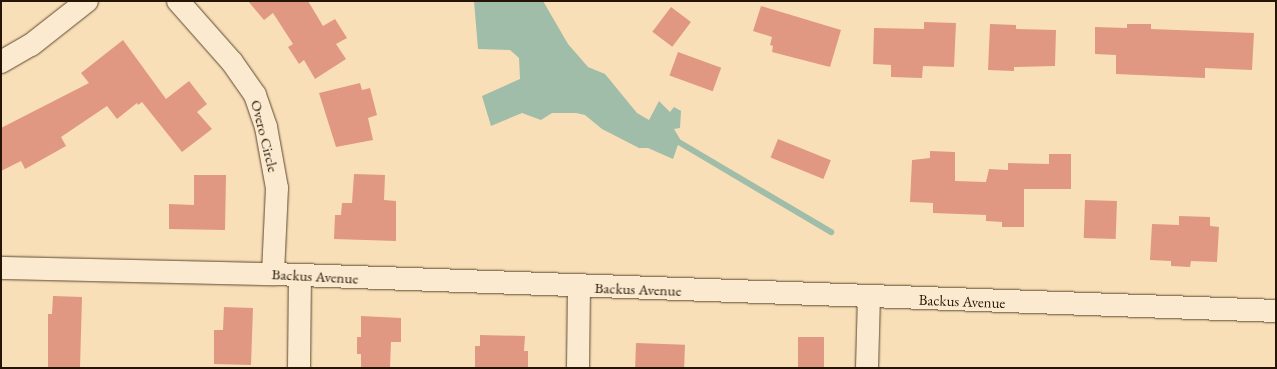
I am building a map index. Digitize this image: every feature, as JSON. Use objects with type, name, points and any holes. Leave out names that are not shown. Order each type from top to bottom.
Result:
[{"type":"street","points":[[1,62],[31,45],[87,1]]},
{"type":"street","name":"Overo Circle","points":[[178,1],[232,62],[255,95],[266,127],[277,188],[273,274]]},
{"type":"street","name":"Backus Avenue","points":[[1,267],[273,274],[868,298],[1276,311]]},
{"type":"street","points":[[299,368],[300,276]]},
{"type":"street","points":[[578,368],[579,287]]},
{"type":"street","points":[[867,368],[868,298]]},
{"type":"shaded area","points":[[474,1],[543,1],[568,44],[588,67],[605,74],[637,113],[649,120],[659,101],[670,112],[674,107],[681,111],[680,128],[674,129],[680,139],[673,159],[648,148],[639,148],[602,129],[585,115],[576,113],[552,113],[541,120],[522,113],[491,126],[482,96],[520,79],[519,58],[510,50],[478,49]]},
{"type":"building","points":[[248,1],[308,1],[323,26],[335,19],[347,38],[336,44],[346,59],[315,79],[304,60],[299,64],[288,47],[293,44],[273,13],[264,20]]},
{"type":"building","points":[[761,6],[841,30],[830,67],[772,52],[773,46],[770,45],[772,37],[753,31]]},
{"type":"building","points":[[671,7],[691,22],[672,47],[652,32]]},
{"type":"building","points":[[924,22],[956,23],[954,67],[923,66],[922,78],[891,77],[891,65],[873,64],[874,28],[924,29]]},
{"type":"building","points":[[990,24],[1016,25],[1016,29],[1056,30],[1055,66],[1014,67],[1014,71],[988,70]]},
{"type":"building","points":[[1127,24],[1151,24],[1151,29],[1254,33],[1252,70],[1205,68],[1205,78],[1116,74],[1116,55],[1095,54],[1095,27],[1127,28]]},
{"type":"building","points":[[123,40],[166,99],[189,81],[207,104],[197,112],[212,129],[182,152],[142,102],[138,105],[137,103],[117,119],[107,106],[61,137],[66,146],[25,169],[21,161],[1,171],[1,128],[89,83],[81,73]]},
{"type":"building","points":[[678,52],[721,68],[713,91],[669,75]]},
{"type":"building","points":[[360,83],[362,90],[370,88],[377,115],[368,118],[373,140],[336,147],[319,93]]},
{"type":"building","points":[[778,139],[831,160],[823,179],[771,158]]},
{"type":"building","points":[[930,151],[955,152],[955,181],[986,182],[989,169],[1008,170],[1008,163],[1049,164],[1049,154],[1071,154],[1071,189],[1024,189],[1024,227],[1002,227],[1002,222],[986,221],[986,215],[933,213],[933,203],[910,202],[912,160],[930,158]]},
{"type":"building","points":[[354,174],[385,175],[384,200],[396,201],[396,241],[334,239],[335,215],[341,215],[342,203],[352,203]]},
{"type":"building","points":[[194,175],[226,175],[225,230],[169,229],[169,204],[194,205]]},
{"type":"building","points":[[1085,200],[1117,201],[1116,239],[1084,238]]},
{"type":"building","points":[[1179,216],[1210,217],[1210,226],[1219,227],[1217,262],[1191,261],[1190,267],[1171,266],[1171,261],[1150,260],[1152,224],[1179,225]]},
{"type":"building","points":[[53,296],[82,297],[80,368],[48,368],[48,314],[52,314]]},
{"type":"building","points":[[224,307],[253,308],[251,365],[214,364],[214,330],[223,330]]},
{"type":"building","points":[[361,316],[401,318],[401,342],[391,342],[390,368],[361,368],[361,354],[357,354],[357,337],[361,337]]},
{"type":"building","points":[[480,335],[525,336],[524,351],[528,351],[528,368],[475,368],[475,346],[480,346]]},
{"type":"building","points":[[798,337],[824,337],[824,368],[798,368]]},
{"type":"building","points":[[636,343],[685,345],[684,368],[635,368]]},
{"type":"waterway","points":[[672,138],[831,232]]}]
